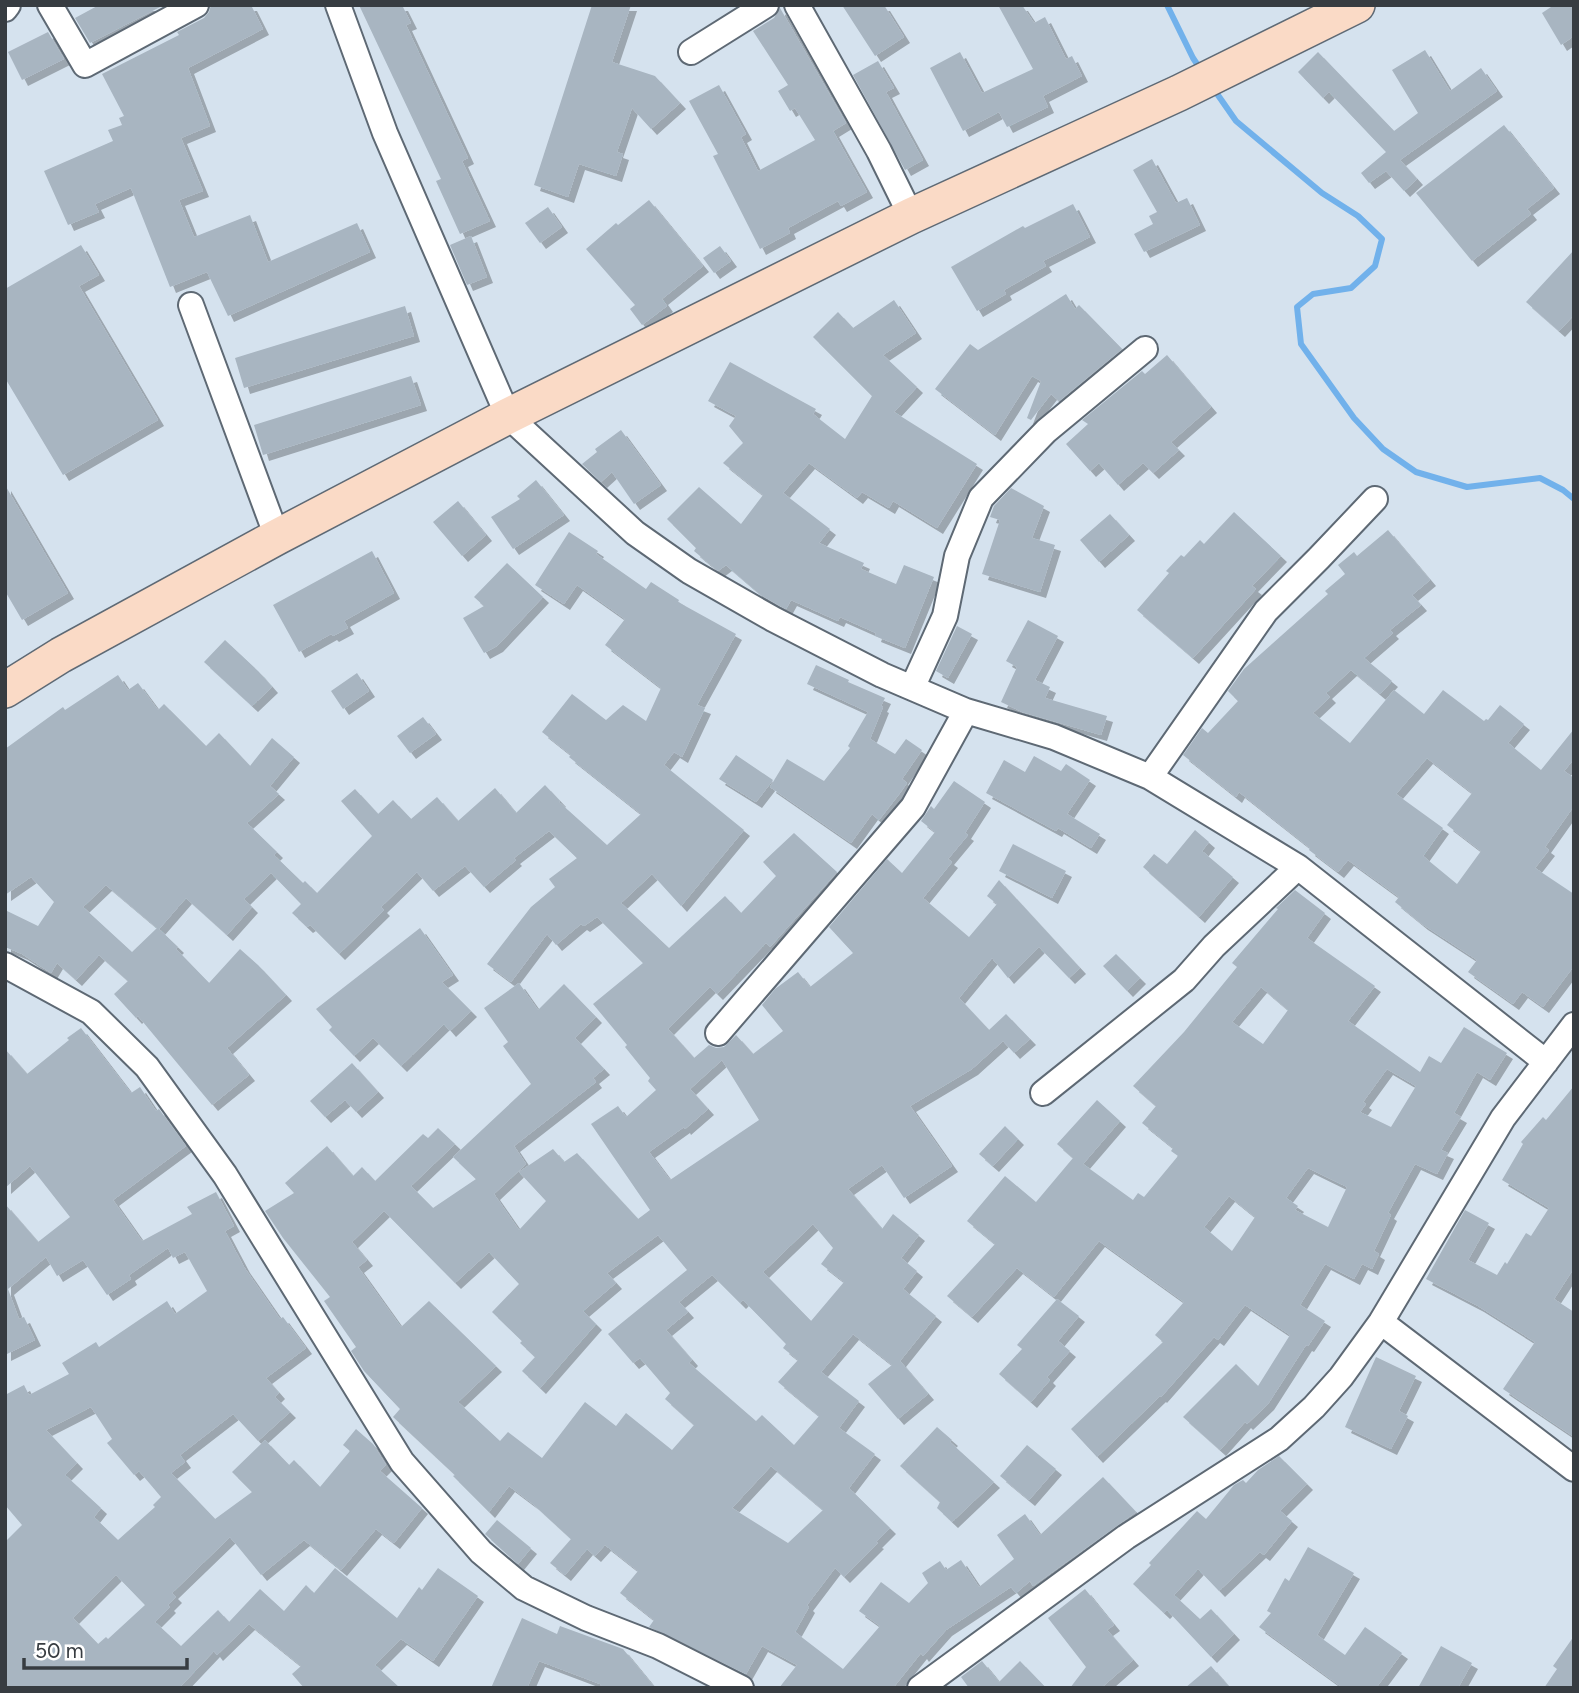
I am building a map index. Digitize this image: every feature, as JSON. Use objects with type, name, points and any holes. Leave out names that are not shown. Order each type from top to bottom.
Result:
[{"type":"main road","points":[[5,690],[61,655],[277,537],[508,416],[911,216],[1179,93],[1357,5]]},
{"type":"street","points":[[50,5],[85,65],[196,5]]},
{"type":"street","points":[[338,5],[385,134],[508,416],[635,533],[689,571],[773,620],[882,675],[913,686],[966,711],[1054,737],[1150,777],[1298,867],[1546,1062]]},
{"type":"street","points":[[691,52],[766,5]]},
{"type":"street","points":[[797,5],[911,216]]},
{"type":"street","points":[[191,305],[277,537]]},
{"type":"street","points":[[913,686],[945,616],[957,556],[981,498],[1046,431],[1145,349]]},
{"type":"street","points":[[1150,777],[1266,611],[1375,499]]},
{"type":"street","points":[[718,1033],[913,807],[966,711]]},
{"type":"street","points":[[1043,1093],[1184,980],[1214,946],[1298,867]]},
{"type":"street","points":[[5,965],[91,1012],[148,1067],[225,1175],[402,1462],[481,1552],[524,1588],[586,1618],[658,1646],[741,1688]]},
{"type":"street","points":[[920,1688],[1126,1537],[1279,1439],[1314,1407],[1341,1377],[1381,1322],[1503,1118],[1574,1025]]},
{"type":"street","points":[[1381,1322],[1574,1469]]},
{"type":"building","points":[[99,5],[164,5],[90,43],[75,18]]},
{"type":"building","points":[[211,5],[251,5],[263,29],[188,68],[210,126],[181,138],[203,191],[179,200],[194,237],[250,215],[268,262],[357,223],[370,252],[228,316],[207,272],[170,287],[131,188],[95,204],[99,212],[68,225],[44,171],[113,141],[108,130],[122,125],[119,118],[124,116],[102,74],[179,35],[177,32],[204,18]]},
{"type":"building","points":[[359,5],[402,5],[411,23],[406,25],[468,158],[462,161],[490,221],[460,234],[436,181],[441,179]]},
{"type":"building","points":[[592,5],[631,5],[612,62],[655,76],[680,103],[651,129],[632,108],[617,152],[623,154],[616,176],[579,164],[568,197],[534,185]]},
{"type":"building","points":[[842,5],[884,5],[904,37],[875,56]]},
{"type":"building","points":[[998,5],[1022,5],[1034,23],[1045,17],[1066,59],[1072,56],[1082,76],[1043,96],[1048,107],[1007,127],[999,112],[963,131],[930,68],[960,52],[982,93],[1033,69]]},
{"type":"building","points":[[1554,5],[1574,5],[1574,36],[1561,45],[1542,13]]},
{"type":"building","points":[[780,8],[846,123],[833,131],[867,192],[841,206],[838,201],[788,228],[790,233],[760,249],[713,156],[718,154],[689,101],[719,85],[746,134],[741,137],[758,171],[815,140],[795,108],[790,111],[778,91],[788,85],[753,31],[774,18]]},
{"type":"building","points":[[48,32],[64,59],[22,80],[8,52]]},
{"type":"building","points":[[1425,50],[1450,91],[1481,68],[1497,91],[1400,160],[1417,179],[1404,191],[1386,171],[1369,183],[1361,173],[1386,152],[1329,92],[1323,98],[1298,72],[1318,52],[1394,131],[1418,113],[1392,70]]},
{"type":"building","points":[[878,61],[894,88],[886,92],[923,160],[905,170],[853,75]]},
{"type":"building","points":[[1504,125],[1554,188],[1527,209],[1531,214],[1472,261],[1416,193]]},
{"type":"building","points":[[1152,159],[1176,203],[1187,198],[1200,225],[1144,252],[1134,234],[1153,224],[1149,216],[1157,212],[1133,170]]},
{"type":"building","points":[[649,200],[703,266],[662,299],[667,306],[642,325],[630,309],[635,305],[586,249],[616,223],[618,225]]},
{"type":"building","points":[[1073,204],[1090,237],[1043,261],[1046,266],[1004,290],[1006,294],[977,311],[951,267],[1023,226],[1025,228]]},
{"type":"building","points":[[548,207],[562,227],[540,243],[525,223]]},
{"type":"building","points":[[471,236],[487,277],[467,285],[450,245]]},
{"type":"building","points":[[81,245],[99,275],[79,286],[158,420],[63,475],[5,378],[5,289]]},
{"type":"building","points":[[720,246],[731,261],[714,273],[703,258]]},
{"type":"building","points":[[1574,250],[1574,315],[1559,331],[1526,302]]},
{"type":"building","points":[[1066,294],[1075,309],[1079,305],[1122,349],[1059,401],[1051,394],[1031,420],[1027,418],[1041,381],[1032,376],[995,435],[935,389],[970,344],[978,350]]},
{"type":"building","points":[[894,300],[916,333],[883,355],[917,387],[894,412],[977,464],[937,528],[893,501],[889,508],[862,492],[857,498],[809,463],[783,493],[830,529],[819,543],[864,563],[861,569],[896,584],[904,565],[934,577],[905,648],[840,617],[838,621],[791,600],[786,609],[780,606],[761,595],[726,565],[718,571],[694,551],[696,548],[667,519],[699,487],[741,524],[763,495],[723,463],[743,443],[729,426],[736,416],[708,401],[730,362],[816,409],[813,414],[845,439],[872,396],[813,337],[838,312],[853,328]]},
{"type":"building","points":[[405,306],[414,336],[244,388],[235,358]]},
{"type":"building","points":[[1167,355],[1211,407],[1171,442],[1179,450],[1153,473],[1143,463],[1118,485],[1099,463],[1090,471],[1066,444],[1088,424],[1082,420],[1142,371],[1145,374]]},
{"type":"building","points":[[411,376],[421,405],[263,455],[254,425]]},
{"type":"building","points":[[621,430],[661,485],[634,504],[612,472],[601,482],[582,464],[597,452],[595,449]]},
{"type":"building","points":[[536,480],[564,515],[513,549],[491,517],[520,499],[517,496]]},
{"type":"building","points":[[5,485],[68,593],[22,620],[5,591]]},
{"type":"building","points":[[1011,488],[1044,506],[1032,538],[1055,545],[1040,592],[982,574],[1000,520],[990,517],[994,506]]},
{"type":"building","points":[[458,501],[486,535],[462,556],[433,522]]},
{"type":"building","points":[[1234,512],[1281,556],[1252,586],[1256,589],[1193,658],[1137,610],[1181,555],[1184,557],[1200,540],[1204,544]]},
{"type":"building","points":[[1110,514],[1129,535],[1099,562],[1080,540]]},
{"type":"building","points":[[1388,530],[1430,580],[1412,595],[1421,605],[1390,630],[1393,633],[1364,658],[1392,681],[1380,694],[1351,670],[1326,693],[1330,697],[1313,713],[1350,743],[1394,690],[1424,714],[1443,690],[1484,721],[1488,720],[1500,705],[1524,724],[1508,743],[1541,770],[1574,729],[1574,759],[1564,771],[1574,778],[1574,806],[1545,847],[1549,850],[1535,868],[1574,894],[1574,966],[1543,1007],[1522,992],[1513,1004],[1468,972],[1477,960],[1422,924],[1395,902],[1399,897],[1348,860],[1338,872],[1239,792],[1236,797],[1183,755],[1202,728],[1208,733],[1238,701],[1228,691],[1244,669],[1328,594],[1325,591],[1345,574],[1338,565],[1354,552],[1357,556]],"holes":[[[1427,758],[1472,793],[1447,825],[1481,851],[1457,884],[1423,856],[1443,828],[1396,794]]]},
{"type":"building","points":[[569,532],[646,589],[651,582],[679,600],[678,602],[736,634],[697,705],[705,708],[682,757],[674,752],[664,765],[744,830],[681,906],[652,874],[621,903],[669,948],[725,896],[741,913],[776,876],[763,862],[794,833],[837,872],[770,947],[766,943],[717,994],[710,987],[668,1029],[694,1058],[709,1045],[724,1047],[736,1035],[753,1054],[783,1031],[762,1005],[775,989],[798,972],[810,987],[853,953],[829,927],[887,859],[902,873],[935,832],[921,821],[931,806],[934,809],[954,781],[985,802],[965,833],[968,835],[948,859],[952,862],[923,898],[969,937],[997,904],[987,896],[999,880],[1080,968],[1069,978],[1039,947],[1008,978],[992,958],[959,998],[989,1030],[1006,1014],[1030,1039],[1014,1053],[1003,1041],[972,1069],[910,1106],[952,1166],[904,1198],[882,1165],[848,1189],[882,1229],[893,1214],[919,1235],[901,1258],[917,1271],[903,1289],[936,1316],[900,1361],[928,1394],[898,1419],[868,1384],[892,1365],[853,1334],[821,1372],[859,1401],[839,1428],[875,1454],[849,1488],[890,1528],[844,1577],[835,1568],[807,1605],[809,1607],[795,1632],[843,1669],[880,1626],[859,1611],[881,1582],[909,1603],[928,1583],[922,1573],[940,1561],[946,1570],[961,1560],[979,1587],[1014,1559],[997,1535],[1025,1514],[1040,1535],[1103,1477],[1136,1512],[1033,1586],[1030,1581],[1016,1593],[1011,1587],[946,1630],[923,1656],[921,1653],[893,1688],[779,1688],[797,1665],[762,1646],[746,1674],[649,1627],[654,1620],[620,1593],[638,1571],[605,1545],[595,1556],[587,1549],[565,1575],[550,1563],[571,1539],[533,1504],[509,1486],[489,1512],[453,1476],[455,1475],[393,1417],[400,1409],[364,1371],[351,1351],[356,1347],[324,1301],[330,1297],[265,1211],[294,1193],[285,1183],[327,1146],[353,1176],[362,1167],[375,1181],[423,1134],[428,1138],[438,1128],[455,1144],[411,1186],[433,1208],[476,1179],[453,1157],[531,1084],[503,1046],[508,1042],[484,1008],[519,983],[538,1010],[564,984],[596,1017],[575,1038],[604,1069],[593,1078],[596,1082],[514,1146],[526,1164],[494,1194],[519,1230],[546,1201],[519,1172],[553,1149],[564,1162],[577,1153],[638,1219],[650,1210],[591,1124],[618,1106],[626,1117],[656,1090],[648,1081],[650,1078],[625,1047],[627,1045],[593,1004],[643,963],[597,917],[584,926],[581,924],[556,945],[547,934],[511,982],[487,964],[531,907],[555,887],[549,879],[577,858],[549,831],[514,858],[516,860],[484,887],[465,866],[433,891],[417,872],[381,907],[384,910],[339,954],[310,925],[307,927],[292,913],[301,904],[271,873],[244,899],[252,907],[227,935],[186,898],[159,929],[209,983],[240,949],[286,995],[227,1048],[249,1075],[212,1105],[138,1016],[136,1018],[114,994],[128,981],[99,955],[76,980],[57,963],[51,973],[22,954],[5,947],[5,910],[38,926],[54,902],[31,877],[5,895],[5,749],[63,707],[65,710],[118,675],[128,690],[138,683],[158,710],[164,704],[206,746],[219,733],[250,766],[272,738],[294,757],[270,786],[279,794],[247,823],[277,852],[274,855],[317,893],[372,836],[341,801],[355,789],[378,814],[393,800],[411,819],[437,797],[458,821],[495,788],[516,813],[545,785],[559,802],[607,845],[641,814],[542,732],[572,694],[606,720],[623,705],[646,721],[661,688],[605,645],[625,619],[577,585],[564,604],[535,585]],"holes":[[[106,885],[157,928],[132,952],[83,907]],[[722,1060],[759,1120],[670,1180],[649,1152],[684,1127],[685,1129],[708,1109],[690,1089]],[[384,1211],[455,1283],[489,1252],[519,1284],[492,1312],[535,1357],[522,1371],[540,1388],[596,1324],[583,1311],[616,1283],[607,1273],[658,1235],[687,1270],[608,1334],[633,1363],[640,1358],[670,1393],[665,1399],[694,1425],[672,1450],[626,1413],[616,1426],[585,1402],[542,1458],[508,1432],[500,1441],[458,1402],[496,1366],[429,1301],[401,1327],[358,1267],[367,1260],[352,1242]],[[813,1224],[833,1248],[821,1264],[844,1282],[811,1321],[763,1272]],[[712,1275],[740,1303],[743,1300],[786,1344],[783,1348],[798,1360],[778,1382],[819,1416],[794,1445],[762,1415],[756,1421],[689,1363],[692,1360],[666,1330],[688,1312],[679,1302]],[[771,1466],[823,1510],[788,1543],[732,1508]]]},
{"type":"building","points":[[372,551],[394,593],[344,621],[348,628],[299,652],[273,605]]},
{"type":"building","points":[[507,563],[543,597],[497,646],[484,653],[463,618],[484,606],[474,597]]},
{"type":"building","points":[[1028,620],[1058,636],[1035,680],[1050,687],[1045,698],[1107,716],[1101,735],[1022,712],[1001,702],[1017,667],[1006,661]]},
{"type":"building","points":[[957,626],[972,634],[948,678],[936,671]]},
{"type":"building","points":[[225,640],[272,687],[252,706],[204,662]]},
{"type":"building","points":[[816,665],[885,698],[870,739],[895,754],[906,739],[922,750],[902,779],[907,783],[900,793],[879,820],[872,814],[851,843],[770,787],[787,759],[824,781],[850,748],[848,746],[868,712],[807,684]]},
{"type":"building","points":[[357,673],[369,691],[343,709],[331,691]]},
{"type":"building","points":[[423,717],[436,734],[410,753],[397,736]]},
{"type":"building","points":[[736,755],[773,780],[756,802],[719,779]]},
{"type":"building","points":[[1034,756],[1061,771],[1066,764],[1090,780],[1067,814],[1100,834],[1091,848],[1058,828],[1056,831],[986,793],[1004,760],[1025,772]]},
{"type":"building","points":[[1195,830],[1209,842],[1202,851],[1233,877],[1199,917],[1143,867],[1154,854],[1167,864]]},
{"type":"building","points":[[1013,844],[1066,871],[1052,898],[999,871]]},
{"type":"building","points":[[1295,890],[1325,913],[1307,938],[1375,986],[1348,1021],[1420,1072],[1429,1056],[1441,1063],[1464,1027],[1507,1053],[1490,1080],[1477,1072],[1454,1113],[1461,1117],[1441,1150],[1448,1153],[1437,1174],[1415,1164],[1388,1213],[1391,1215],[1374,1251],[1379,1254],[1372,1269],[1362,1264],[1354,1279],[1325,1264],[1300,1305],[1325,1321],[1268,1404],[1247,1424],[1245,1422],[1220,1450],[1183,1417],[1236,1364],[1258,1386],[1290,1335],[1245,1305],[1218,1340],[1214,1337],[1161,1397],[1097,1457],[1071,1429],[1163,1342],[1155,1335],[1184,1302],[1099,1241],[1054,1297],[1017,1268],[972,1317],[947,1296],[995,1244],[967,1221],[1005,1176],[1036,1202],[1073,1158],[1057,1144],[1097,1100],[1120,1121],[1083,1164],[1133,1200],[1138,1193],[1144,1197],[1178,1156],[1171,1151],[1173,1148],[1142,1123],[1156,1106],[1133,1086],[1184,1032],[1237,967],[1232,963],[1278,909],[1276,908]],"holes":[[[1261,987],[1288,1010],[1263,1044],[1232,1022]],[[1387,1069],[1416,1086],[1391,1127],[1360,1112],[1366,1104],[1363,1102]],[[1308,1168],[1347,1187],[1328,1227],[1295,1210],[1298,1206],[1286,1198]],[[1229,1196],[1255,1217],[1232,1251],[1204,1227]]]},
{"type":"building","points":[[420,928],[453,975],[442,982],[471,1011],[450,1031],[444,1024],[401,1066],[373,1038],[354,1056],[329,1030],[332,1027],[316,1009]]},
{"type":"building","points":[[1116,954],[1140,978],[1127,991],[1103,966]]},
{"type":"building","points":[[81,1028],[131,1093],[140,1087],[156,1111],[159,1109],[186,1146],[113,1200],[142,1241],[192,1214],[187,1207],[216,1192],[234,1226],[225,1231],[244,1267],[280,1319],[283,1317],[306,1348],[266,1378],[279,1393],[275,1397],[290,1412],[258,1441],[233,1414],[180,1455],[185,1462],[171,1473],[215,1519],[252,1492],[232,1472],[265,1440],[289,1465],[294,1460],[320,1487],[350,1451],[343,1445],[356,1429],[373,1444],[386,1465],[380,1471],[422,1508],[394,1543],[376,1529],[341,1570],[304,1540],[261,1575],[230,1537],[172,1593],[176,1597],[155,1622],[181,1646],[218,1610],[229,1622],[260,1589],[284,1611],[306,1585],[314,1593],[335,1568],[397,1618],[419,1587],[422,1590],[438,1568],[478,1596],[433,1661],[401,1639],[375,1665],[400,1688],[304,1688],[292,1674],[301,1666],[249,1624],[217,1655],[214,1651],[179,1688],[5,1688],[5,1542],[22,1525],[5,1505],[5,1395],[24,1385],[29,1395],[69,1374],[62,1363],[96,1342],[99,1347],[167,1301],[175,1314],[207,1291],[185,1252],[173,1258],[168,1248],[129,1275],[131,1279],[107,1295],[83,1260],[57,1276],[46,1257],[8,1289],[19,1319],[24,1317],[35,1340],[5,1355],[5,1204],[38,1242],[70,1217],[30,1166],[5,1188],[5,1049],[27,1074],[69,1040],[67,1038]],"holes":[[[91,1407],[112,1439],[107,1443],[134,1475],[139,1471],[161,1497],[153,1505],[155,1507],[118,1540],[94,1517],[101,1508],[65,1475],[77,1463],[46,1430]],[[116,1575],[145,1605],[108,1639],[106,1637],[98,1644],[73,1618]]]},
{"type":"building","points":[[352,1063],[378,1092],[356,1112],[345,1100],[325,1117],[310,1101]]},
{"type":"building","points":[[1574,1086],[1574,1268],[1554,1299],[1574,1312],[1574,1437],[1503,1389],[1535,1342],[1478,1306],[1426,1279],[1465,1210],[1489,1223],[1468,1260],[1497,1275],[1526,1233],[1531,1236],[1549,1208],[1502,1180],[1523,1144],[1521,1142],[1543,1117],[1546,1120]]},
{"type":"building","points":[[1005,1126],[1018,1139],[993,1166],[979,1154]]},
{"type":"building","points":[[1057,1299],[1079,1316],[1058,1341],[1070,1351],[1047,1377],[1050,1380],[1031,1402],[999,1374],[1022,1349],[1017,1345]]},
{"type":"building","points":[[1376,1357],[1416,1376],[1399,1411],[1408,1416],[1391,1449],[1345,1427]]},
{"type":"building","points":[[937,1427],[994,1482],[952,1522],[937,1508],[940,1502],[900,1466]]},
{"type":"building","points":[[1027,1445],[1056,1469],[1029,1500],[1000,1476]]},
{"type":"building","points":[[1279,1456],[1307,1484],[1280,1511],[1292,1521],[1264,1555],[1260,1552],[1219,1591],[1198,1569],[1174,1595],[1200,1619],[1211,1609],[1234,1634],[1211,1657],[1167,1610],[1164,1613],[1133,1584],[1197,1511],[1206,1519],[1234,1485],[1243,1480],[1246,1483],[1258,1470]]},
{"type":"building","points":[[497,1520],[531,1548],[518,1564],[485,1534]]},
{"type":"building","points":[[1308,1547],[1354,1573],[1317,1635],[1345,1655],[1365,1627],[1402,1653],[1376,1688],[1343,1688],[1259,1627],[1271,1613],[1267,1611],[1285,1578],[1289,1581]]},
{"type":"building","points":[[1085,1589],[1114,1625],[1107,1630],[1133,1660],[1101,1688],[1070,1688],[1086,1667],[1048,1618]]},
{"type":"building","points":[[522,1618],[557,1634],[560,1626],[623,1649],[655,1688],[603,1688],[600,1684],[539,1661],[527,1688],[491,1688]]},
{"type":"building","points":[[1574,1636],[1574,1688],[1544,1688],[1557,1669],[1553,1666]]},
{"type":"building","points":[[1441,1646],[1472,1663],[1458,1688],[1418,1688]]},
{"type":"building","points":[[982,1661],[999,1682],[1020,1661],[1046,1688],[969,1688],[961,1677]]},
{"type":"building","points":[[1211,1666],[1230,1688],[1185,1688]]},
{"type":"waterway","points":[[1167,5],[1201,70]]},
{"type":"waterway","points":[[1213,88],[1236,121],[1322,193],[1358,216],[1382,239],[1375,266],[1351,288],[1313,294],[1297,307],[1301,344],[1354,418],[1383,449],[1416,472],[1467,487],[1540,478],[1574,499]]}]
